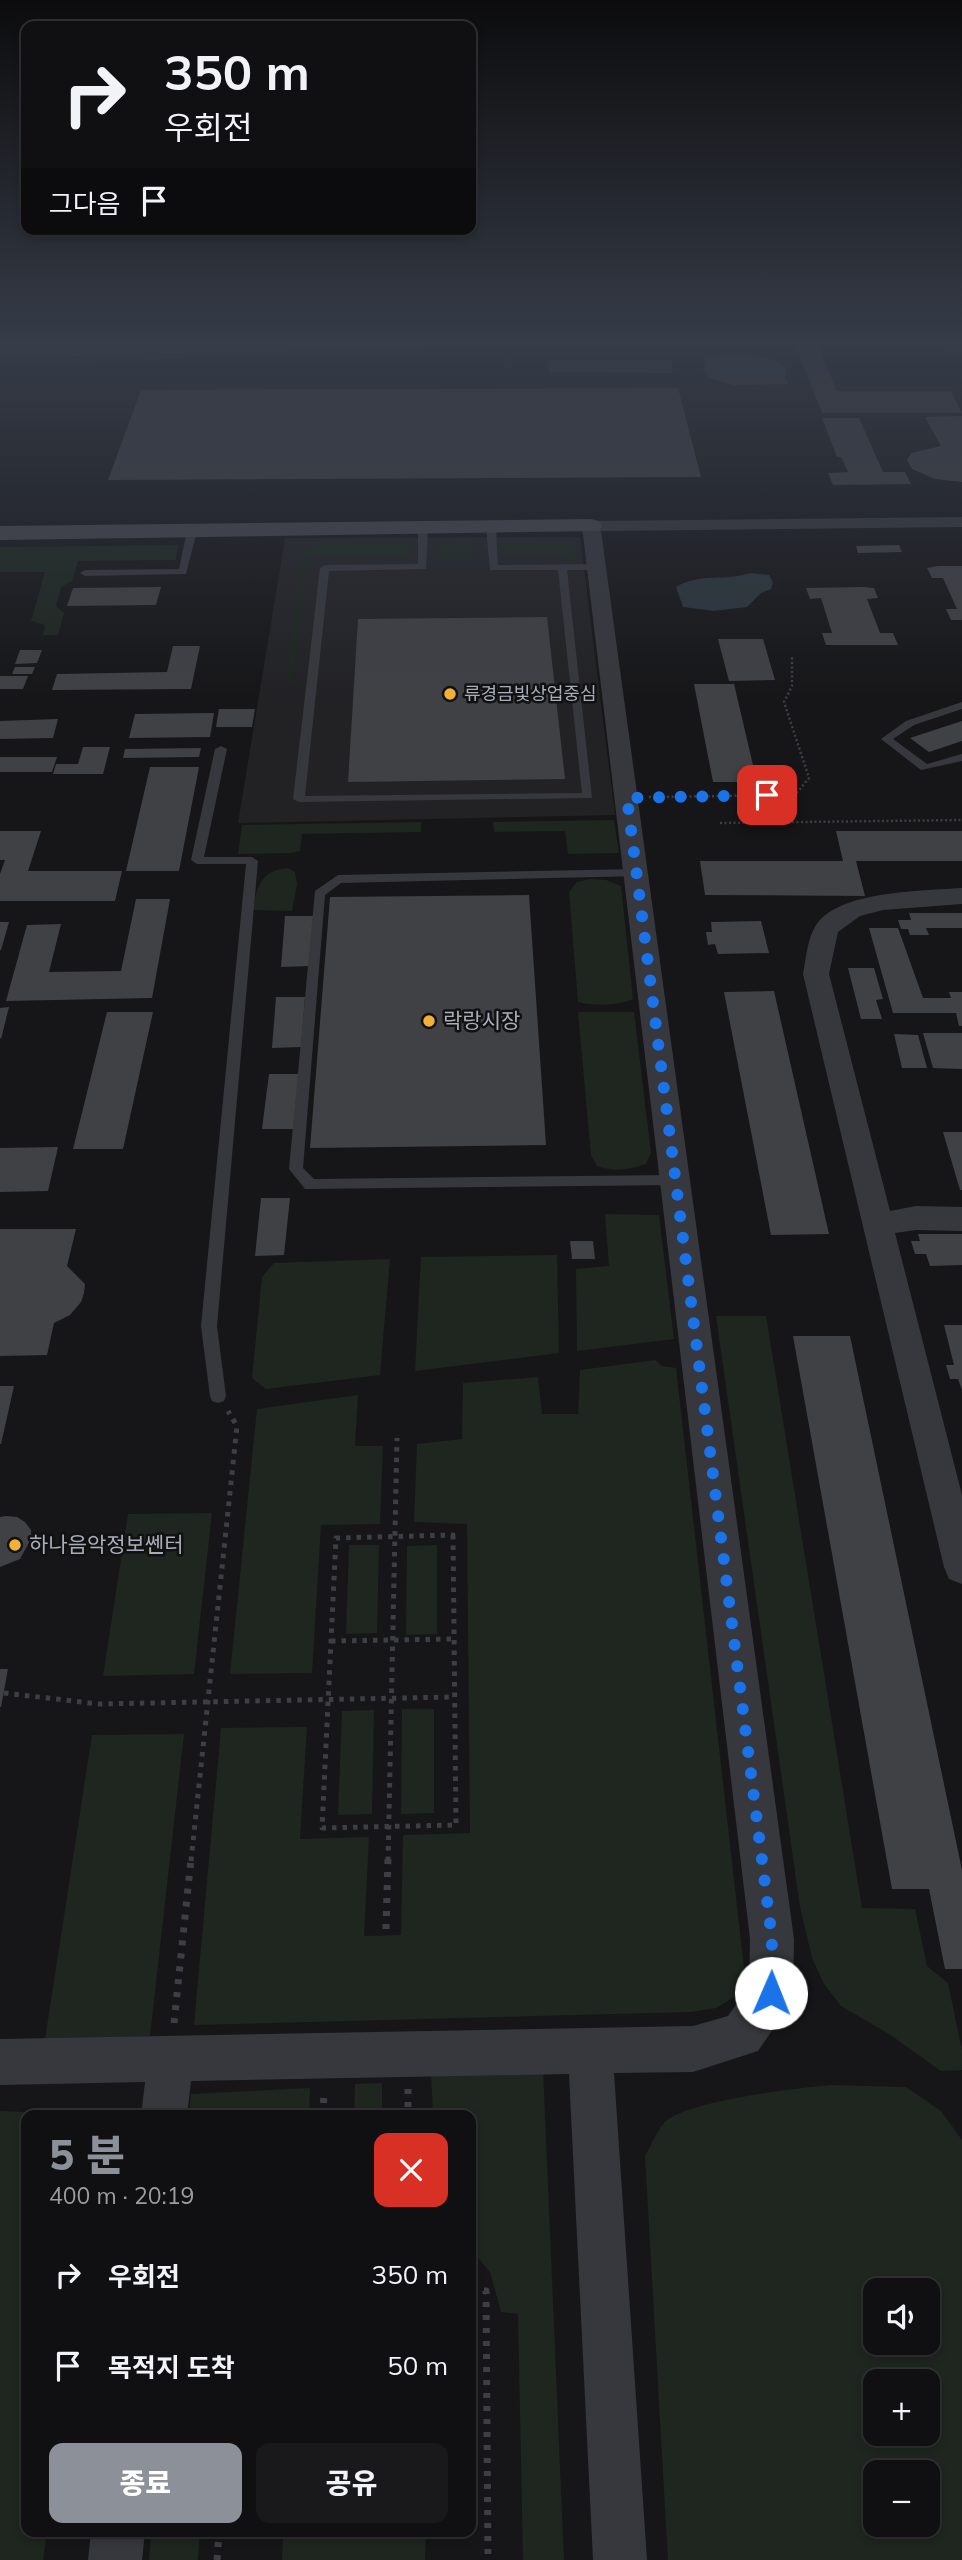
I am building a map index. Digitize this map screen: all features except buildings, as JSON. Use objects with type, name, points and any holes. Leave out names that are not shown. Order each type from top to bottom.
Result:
[{"type":"main road","points":[[0,533],[591,526]]},
{"type":"street","points":[[0,2062],[693,2049],[741,2035],[771,1993],[772,1939],[591,526],[962,522]]},
{"type":"street","points":[[962,896],[883,902],[851,910],[826,929],[816,974],[962,1567]]},
{"type":"street","points":[[877,1225],[916,1218],[962,1219]]},
{"type":"street","points":[[590,2051],[620,2560]]},
{"type":"street","points":[[165,2110],[170,2059]]},
{"type":"street","points":[[115,2560],[117,2537]]},
{"type":"lane","points":[[491,527],[493,568],[596,566]]},
{"type":"lane","points":[[424,528],[422,567],[325,568],[299,799],[588,796],[562,567]]},
{"type":"lane","points":[[85,573],[183,572],[192,531]]},
{"type":"lane","points":[[962,705],[910,723],[886,739],[925,768],[962,757]]},
{"type":"lane","points":[[218,1396],[209,1326],[252,861],[197,860],[221,749]]},
{"type":"lane","points":[[637,873],[338,879],[319,894],[296,1169],[310,1185],[675,1181]]},
{"type":"path","points":[[627,798],[795,795],[808,778],[783,702],[792,686],[792,656]]},
{"type":"path","points":[[720,823],[962,820]]},
{"type":"path","points":[[170,2059],[237,1426],[218,1396]]},
{"type":"path","points":[[386,1929],[397,1438]]},
{"type":"path","points":[[453,1535],[456,1825],[322,1828],[336,1538],[395,1536],[453,1535]]},
{"type":"path","points":[[331,1641],[453,1639]]},
{"type":"path","points":[[4,1693],[99,1704],[454,1698]]},
{"type":"path","points":[[476,2291],[486,2291],[488,2560]]},
{"type":"path","points":[[216,2560],[218,2537]]},
{"type":"shaded area","points":[[580,537],[615,815],[238,823],[285,538]]},
{"type":"shaded area","points":[[438,543],[472,543],[473,560],[438,560]]},
{"type":"shaded area","points":[[497,543],[570,543],[576,548],[577,560],[568,562],[567,554],[499,555]]},
{"type":"shaded area","points":[[318,544],[412,544],[413,555],[308,556],[292,684],[286,684],[303,553],[307,547]]},
{"type":"shaded area","points":[[178,545],[176,560],[78,561],[72,581],[61,587],[56,606],[64,613],[58,635],[43,635],[45,625],[31,621],[45,572],[0,572],[0,547]]},
{"type":"shaded area","points":[[750,573],[769,575],[773,582],[771,589],[761,593],[747,607],[714,611],[683,607],[676,587],[703,578]]},
{"type":"shaded area","points":[[614,820],[619,853],[568,854],[565,831],[494,832],[493,822]]},
{"type":"shaded area","points":[[421,822],[421,832],[302,834],[300,851],[238,854],[242,825]]},
{"type":"shaded area","points":[[288,868],[295,872],[297,884],[292,911],[253,910],[258,887],[266,876]]},
{"type":"shaded area","points":[[606,880],[621,886],[633,999],[620,1003],[606,1005],[578,1002],[569,892],[577,882]]},
{"type":"shaded area","points":[[578,1012],[634,1012],[651,1153],[646,1164],[616,1170],[597,1166],[591,1155]]},
{"type":"shaded area","points":[[605,1214],[659,1215],[674,1339],[577,1351],[576,1269],[609,1266]]},
{"type":"shaded area","points":[[557,1255],[559,1353],[415,1371],[421,1257]]},
{"type":"shaded area","points":[[390,1259],[380,1375],[266,1389],[252,1378],[262,1277],[274,1263]]},
{"type":"shaded area","points":[[716,1316],[766,1316],[862,1908],[915,1909],[927,1966],[948,1983],[962,2051],[962,2070],[941,2071],[889,2034],[841,2006],[824,1984],[812,1958],[800,1907]]},
{"type":"shaded area","points":[[655,1360],[662,1366],[676,1368],[744,1968],[736,1996],[716,2008],[691,2012],[194,2025],[221,1728],[307,1727],[300,1839],[369,1837],[364,1936],[401,1935],[403,1835],[470,1833],[467,1524],[414,1522],[417,1444],[462,1439],[463,1383],[538,1377],[542,1414],[578,1414],[580,1370]]},
{"type":"shaded area","points":[[358,1395],[355,1446],[383,1446],[380,1524],[321,1525],[312,1673],[230,1674],[257,1409]]},
{"type":"shaded area","points":[[212,1513],[194,1674],[103,1676],[128,1514]]},
{"type":"shaded area","points":[[349,1545],[379,1545],[377,1633],[346,1634]]},
{"type":"shaded area","points":[[437,1545],[437,1634],[406,1635],[407,1546]]},
{"type":"shaded area","points":[[402,1709],[434,1709],[434,1813],[401,1814]]},
{"type":"shaded area","points":[[374,1710],[372,1814],[338,1815],[342,1711]]},
{"type":"shaded area","points":[[184,1734],[150,2036],[45,2039],[92,1735]]},
{"type":"shaded area","points":[[543,2069],[564,2560],[523,2560],[518,2314],[501,2312],[490,2272],[476,2256],[476,2110],[433,2110],[431,2072]]},
{"type":"shaded area","points":[[382,2083],[382,2110],[354,2110],[355,2084]]},
{"type":"shaded area","points":[[831,2085],[906,2087],[941,2111],[962,2140],[962,2560],[668,2560],[645,2156],[664,2123],[676,2115],[717,2102]]},
{"type":"shaded area","points":[[310,2088],[309,2110],[190,2110],[191,2094]]},
{"type":"shaded area","points":[[0,2111],[21,2112],[21,2537],[46,2537],[43,2560],[0,2560]]},
{"type":"shaded area","points":[[151,2537],[200,2537],[198,2560],[149,2560]]},
{"type":"shaded area","points":[[283,2537],[426,2537],[425,2560],[282,2560]]},
{"type":"place","name":"류경금빛상업중심","points":[[450,694]]},
{"type":"place","name":"락랑시장","points":[[429,1021]]},
{"type":"place","name":"하나음악정보쎈터","points":[[15,1545]]},
{"type":"route","points":[[767,795],[627,798],[772,1939],[771,1993]]}]
